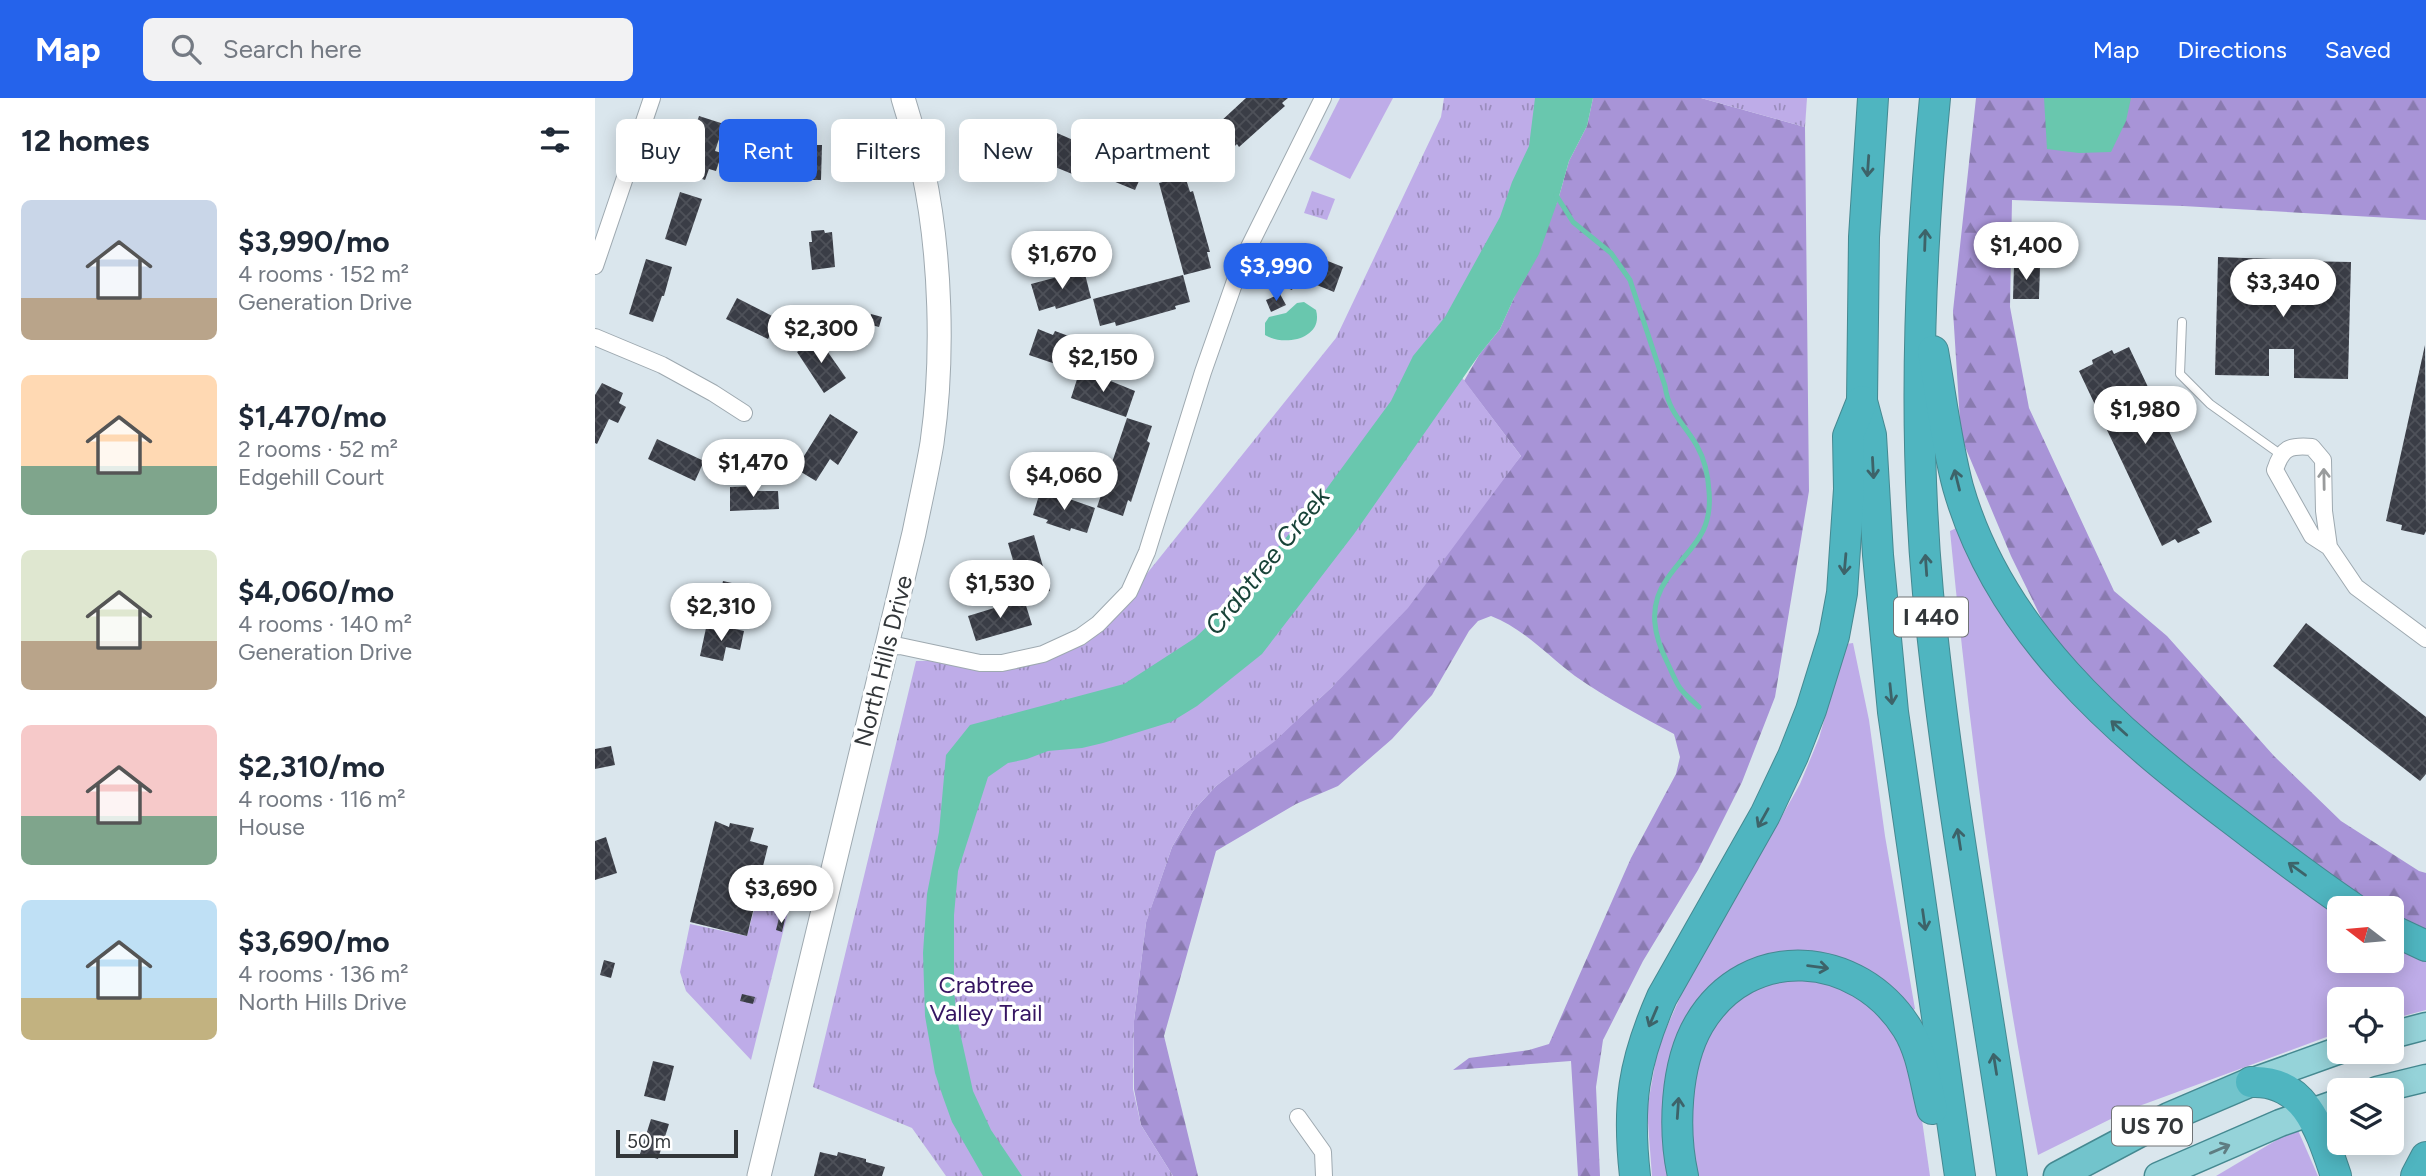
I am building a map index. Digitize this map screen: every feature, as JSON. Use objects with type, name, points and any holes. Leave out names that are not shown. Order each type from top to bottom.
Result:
[{"type":"highway","name":"I 440","points":[[1873,98],[1864,237],[1862,401],[1871,435],[1879,568],[1893,712],[1957,1160]]},
{"type":"highway","name":"I 440","points":[[1935,98],[1919,399],[1928,592],[1952,795],[2012,1176]]},
{"type":"highway","points":[[1923,285],[1947,438],[1959,488],[1978,540],[2010,603],[2038,643],[2117,727],[2209,802],[2337,896]]},
{"type":"highway","points":[[1635,1176],[1632,1140],[1634,1084],[1650,1026],[1661,997],[1780,784],[1825,670],[1842,593],[1849,489],[1848,436],[1862,401]]},
{"type":"highway","points":[[2405,936],[2426,946]]},
{"type":"highway","points":[[1683,1176],[1678,1145],[1678,1110],[1688,1054],[1697,1027],[1712,1006],[1741,982],[1766,970],[1790,965],[1817,966],[1840,971],[1861,982],[1887,1003],[1908,1030],[1919,1053],[1935,1119],[1957,1160]]},
{"type":"highway","points":[[2251,1082],[2271,1083],[2296,1095],[2309,1112],[2336,1176]]},
{"type":"highway","name":"US 70","points":[[2057,1176],[2169,1117],[2251,1082]]},
{"type":"highway","points":[[2416,1176],[2426,1157]]},
{"type":"main road","name":"North Hills Drive","points":[[759,1176],[914,533],[930,453],[937,366],[938,286],[923,169],[903,98]]},
{"type":"main road","points":[[2404,1032],[2426,1026]]},
{"type":"main road","name":"US 70","points":[[2251,1082],[2327,1055]]},
{"type":"main road","points":[[2404,1083],[2426,1077]]},
{"type":"main road","name":"US 70","points":[[2158,1176],[2327,1106]]},
{"type":"street","points":[[595,266],[652,98]]},
{"type":"street","points":[[886,647],[900,646],[980,663],[1002,663],[1043,654],[1080,637],[1098,624],[1129,592],[1147,552],[1203,372],[1242,261],[1323,98]]},
{"type":"street","points":[[595,337],[662,365],[744,413]]},
{"type":"street","points":[[2329,547],[2324,511],[2323,460],[2312,447],[2294,446],[2280,454],[2275,470],[2312,536],[2329,547],[2356,587],[2426,639]]},
{"type":"street","points":[[1298,1117],[1323,1152],[1324,1176]]},
{"type":"lane","points":[[2182,321],[2180,374],[2210,404],[2280,454]]},
{"type":"green space","points":[[1340,98],[1393,98],[1350,179],[1309,159]]},
{"type":"green space","name":"Crabtree Valley Trail","points":[[1444,98],[1557,98],[1448,359],[1521,456],[1408,608],[1332,687],[1275,741],[1216,786],[1193,811],[1172,847],[1146,923],[1134,1021],[1133,1089],[1141,1125],[1173,1176],[946,1176],[912,1128],[813,1087],[916,661],[989,660],[1100,632],[1336,338],[1441,117]]},
{"type":"green space","points":[[1593,98],[1701,98],[1805,127],[1809,491],[1775,697],[1742,782],[1698,870],[1643,961],[1603,1040],[1596,1087],[1600,1176],[1578,1176],[1571,1061],[1453,1070],[1469,1058],[1529,1050],[1549,1044],[1631,858],[1676,774],[1680,757],[1674,734],[1587,684],[1525,635],[1491,616],[1478,621],[1469,631],[1432,695],[1392,739],[1338,786],[1296,804],[1216,851],[1164,1036],[1198,1176],[1173,1176],[1141,1125],[1134,1089],[1134,1021],[1146,922],[1172,847],[1193,811],[1216,786],[1274,741],[1332,687],[1521,456],[1464,381],[1479,355],[1500,329],[1558,200],[1569,161],[1587,126]]},
{"type":"green space","points":[[1701,98],[1807,98],[1805,127]]},
{"type":"green space","points":[[1976,98],[2426,98],[2426,220],[2183,206],[2012,200],[2010,307],[2029,408],[2114,591],[2167,636],[2274,756],[2341,821],[2426,873],[2426,933],[2405,923],[2405,896],[2357,896],[2323,876],[2113,706],[2052,640],[2011,556],[1961,437],[1953,311]]},
{"type":"green space","points":[[1312,191],[1335,199],[1327,220],[1304,213]]},
{"type":"green space","points":[[1961,526],[1994,594],[2327,898],[2327,973],[2405,973],[2405,946],[2426,955],[2426,1010],[2404,1016],[2404,987],[2327,987],[2327,1037],[2131,1109],[2038,1155],[2010,1001],[1976,766],[1950,531]]},
{"type":"green space","points":[[1853,643],[1869,720],[1885,836],[1915,1009],[1911,1011],[1771,957],[1691,1022],[1673,1176],[1652,1176],[1647,1110],[1658,1047],[1682,993],[1800,784],[1819,738],[1846,644]]},
{"type":"green space","points":[[757,899],[789,908],[751,1060],[686,991],[680,972],[690,924],[747,936]]},
{"type":"green space","points":[[1787,976],[1846,985],[1903,1037],[1915,1071],[1930,1176],[1692,1176],[1685,1104],[1703,1036],[1748,989]]},
{"type":"green space","points":[[2297,1128],[2318,1176],[2216,1176]]},
{"type":"water","name":"Crabtree Creek","points":[[1535,98],[1593,98],[1587,126],[1569,161],[1539,254],[1500,329],[1354,534],[1262,654],[1197,706],[1171,722],[1103,743],[1048,751],[1008,763],[988,777],[958,871],[954,915],[954,990],[957,1019],[973,1091],[991,1130],[1022,1176],[983,1176],[952,1122],[935,1073],[925,1016],[923,953],[927,894],[939,832],[946,755],[970,725],[1124,684],[1195,638],[1235,603],[1246,585],[1322,495],[1391,401],[1413,356],[1445,317],[1500,217],[1512,182],[1529,146]]},
{"type":"water","points":[[2044,98],[2131,98],[2126,121],[2111,152],[2079,153],[2047,149]]},
{"type":"water","points":[[1304,302],[1316,310],[1317,320],[1308,334],[1292,340],[1273,339],[1265,335],[1265,323],[1269,317],[1286,313],[1297,303]]},
{"type":"building","points":[[1246,98],[1288,98],[1282,103],[1285,106],[1239,147],[1237,144],[1235,146],[1235,119],[1223,119]]},
{"type":"building","points":[[699,116],[719,122],[719,139],[715,151],[719,152],[719,162],[716,171],[709,169],[705,180],[705,119],[698,119]]},
{"type":"building","points":[[1057,133],[1071,139],[1071,174],[1057,168]]},
{"type":"building","points":[[817,145],[822,145],[821,180],[817,180]]},
{"type":"building","points":[[1115,182],[1139,182],[1135,190]]},
{"type":"building","points":[[1187,182],[1190,192],[1193,191],[1210,252],[1207,252],[1211,268],[1184,275],[1159,183]]},
{"type":"building","points":[[680,192],[702,199],[686,246],[665,239]]},
{"type":"building","points":[[824,230],[825,233],[832,232],[835,267],[812,270],[809,242],[812,242],[811,231]]},
{"type":"building","points":[[1287,245],[1343,267],[1334,292],[1297,277],[1292,290],[1272,282]]},
{"type":"building","points":[[2218,257],[2273,259],[2272,299],[2296,300],[2297,261],[2351,262],[2348,379],[2294,378],[2294,349],[2269,349],[2269,376],[2215,375]]},
{"type":"building","points":[[646,259],[672,267],[653,322],[629,314]]},
{"type":"building","points":[[2014,265],[2040,266],[2039,299],[2013,299]]},
{"type":"building","points":[[1084,270],[1091,298],[1056,309],[1055,306],[1039,311],[1031,284]]},
{"type":"building","points":[[1183,275],[1190,302],[1175,306],[1176,309],[1116,326],[1115,322],[1100,326],[1093,299]]},
{"type":"building","points":[[1280,294],[1286,305],[1271,312],[1266,300]]},
{"type":"building","points":[[737,298],[778,319],[768,339],[726,319]]},
{"type":"building","points":[[871,314],[882,317],[879,327],[868,324]]},
{"type":"building","points":[[1038,329],[1053,335],[1055,331],[1090,344],[1079,372],[1029,355]]},
{"type":"building","points":[[818,338],[846,378],[824,393],[797,352]]},
{"type":"building","points":[[2425,345],[2424,535],[2401,530],[2402,525],[2386,521]]},
{"type":"building","points":[[2129,347],[2212,522],[2197,529],[2200,533],[2178,543],[2175,539],[2162,546],[2079,371],[2093,364],[2092,360],[2112,350],[2114,354]]},
{"type":"building","points":[[1079,373],[1095,378],[1096,375],[1135,391],[1126,417],[1071,398]]},
{"type":"building","points":[[602,383],[623,393],[619,403],[626,407],[618,423],[609,419],[597,444],[595,395]]},
{"type":"building","points":[[830,414],[858,432],[838,465],[830,459],[816,481],[796,469]]},
{"type":"building","points":[[1127,418],[1152,426],[1147,441],[1150,443],[1131,502],[1128,500],[1123,516],[1097,507]]},
{"type":"building","points":[[657,439],[704,461],[695,481],[648,459]]},
{"type":"building","points":[[758,486],[758,491],[778,491],[779,509],[730,511],[730,487]]},
{"type":"building","points":[[1041,489],[1095,508],[1087,533],[1046,523],[1048,520],[1033,515]]},
{"type":"building","points":[[1034,535],[1050,591],[1024,598],[1008,543]]},
{"type":"building","points":[[723,581],[754,588],[749,615],[717,608]]},
{"type":"building","points":[[1024,599],[1032,625],[976,641],[968,616]]},
{"type":"building","points":[[2306,623],[2426,717],[2426,774],[2420,781],[2273,666]]},
{"type":"building","points":[[726,627],[744,631],[740,650],[726,647],[723,661],[700,656],[706,628],[725,632]]},
{"type":"building","points":[[611,746],[615,765],[595,769],[595,749]]},
{"type":"building","points":[[715,821],[729,827],[730,823],[754,828],[750,841],[768,846],[762,870],[768,871],[763,892],[758,891],[747,936],[690,922]]},
{"type":"building","points":[[606,837],[617,873],[595,880],[595,841]]},
{"type":"building","points":[[779,918],[785,919],[782,932],[776,930]]},
{"type":"building","points":[[604,960],[615,963],[611,978],[600,975]]},
{"type":"building","points":[[742,994],[755,997],[753,1004],[740,1001]]},
{"type":"building","points":[[653,1061],[674,1066],[665,1101],[644,1096]]},
{"type":"building","points":[[651,1119],[669,1124],[658,1159],[640,1154]]},
{"type":"building","points":[[820,1152],[837,1156],[838,1152],[885,1167],[882,1176],[814,1176]]},
{"type":"waterway","points":[[1556,195],[1573,222],[1611,253],[1630,280],[1670,404],[1697,446],[1706,468],[1709,491],[1707,519],[1698,540],[1667,579],[1655,611],[1656,632],[1663,653],[1678,685],[1699,707]]}]
